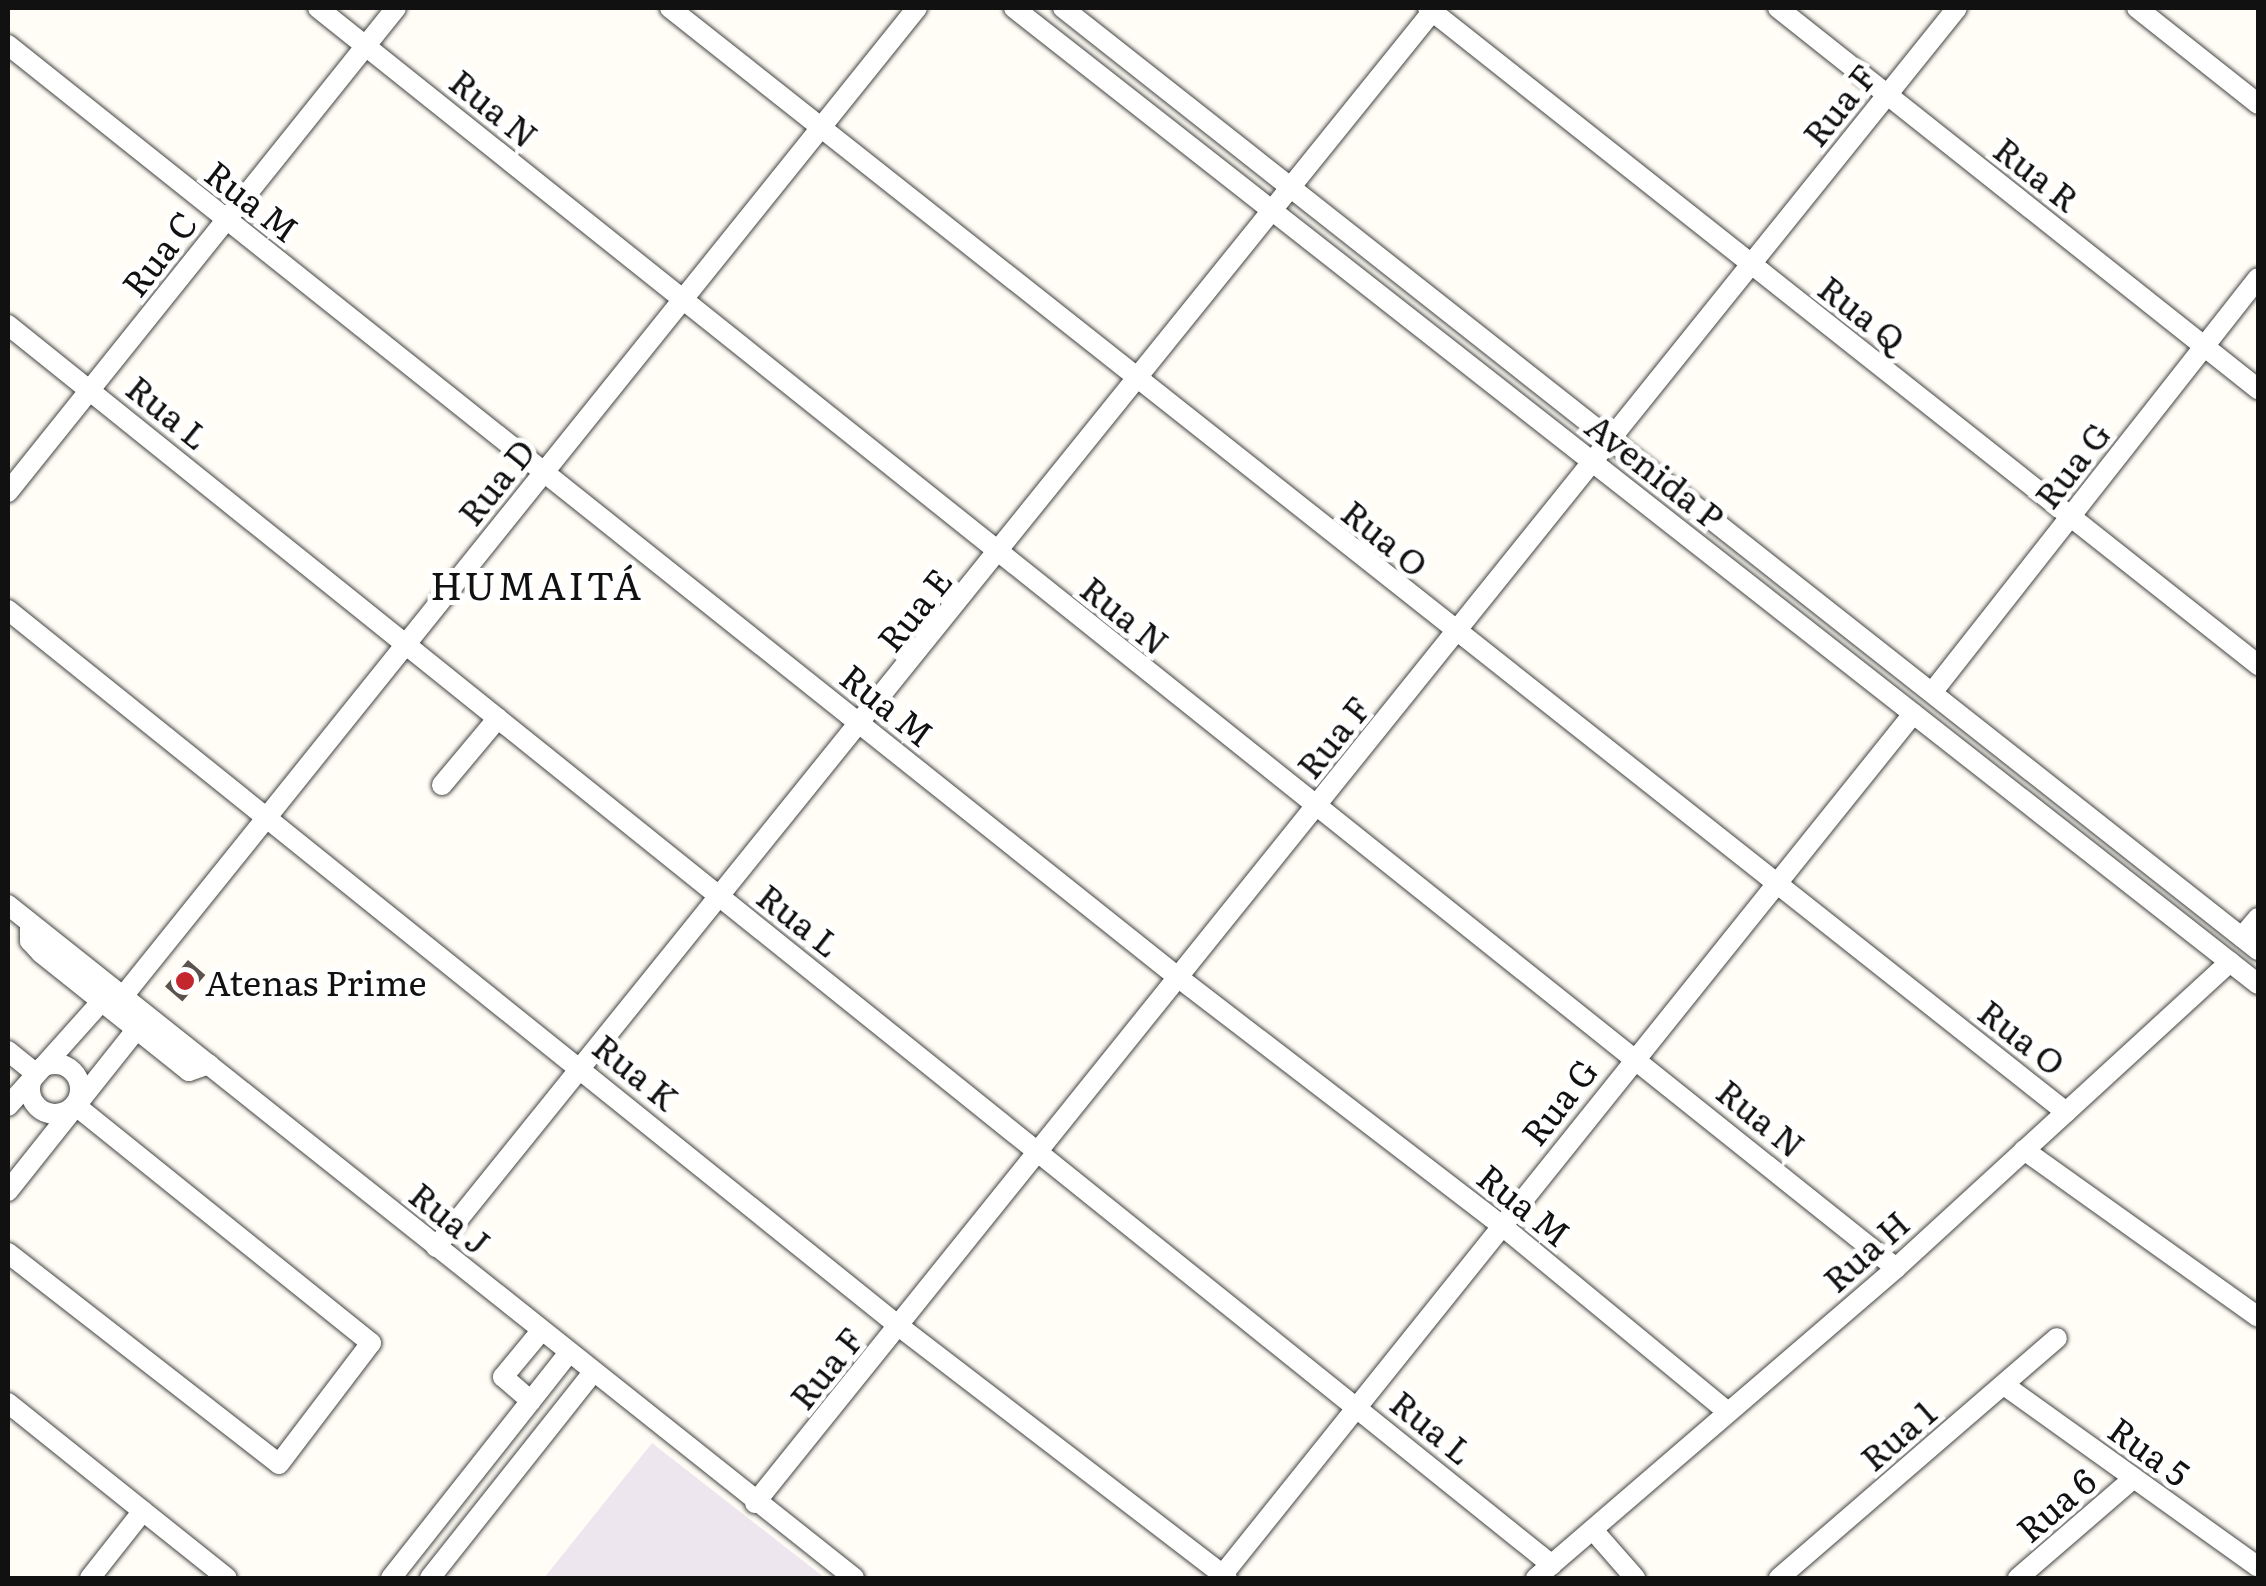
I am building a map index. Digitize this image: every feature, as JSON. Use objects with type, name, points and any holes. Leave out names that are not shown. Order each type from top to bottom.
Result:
[{"type":"street","name":"Rua N","points":[[318,8],[1316,808],[1635,1055],[1896,1268]]},
{"type":"street","name":"Rua C","points":[[8,492],[396,8]]},
{"type":"street","name":"Rua O","points":[[670,8],[1455,634],[1776,881],[2066,1112]]},
{"type":"street","name":"Rua D","points":[[124,995],[916,8]]},
{"type":"street","name":"Avenida P","points":[[1014,8],[1271,214],[2258,984]]},
{"type":"street","name":"Avenida P","points":[[1063,8],[1934,690],[2250,943]]},
{"type":"street","name":"Rua R","points":[[1778,8],[2258,389]]},
{"type":"street","name":"Rua F","points":[[755,1503],[1957,8]]},
{"type":"street","points":[[2137,8],[2258,104]]},
{"type":"street","name":"Rua E","points":[[436,1247],[723,899],[1432,9]]},
{"type":"street","name":"Rua Q","points":[[1432,9],[2258,666]]},
{"type":"street","name":"Rua M","points":[[8,45],[1179,978],[1501,1226],[1728,1412]]},
{"type":"street","name":"Rua G","points":[[1934,690],[2258,278]]},
{"type":"street","name":"Rua L","points":[[8,324],[1358,1406],[1544,1572]]},
{"type":"street","name":"Rua K","points":[[8,610],[900,1327],[1223,1577]]},
{"type":"street","name":"Rua G","points":[[1223,1577],[1635,1055],[1913,714]]},
{"type":"street","points":[[442,785],[498,718]]},
{"type":"street","name":"Rua J","points":[[8,905],[854,1578]]},
{"type":"street","points":[[2250,943],[2258,918]]},
{"type":"street","points":[[30,923],[30,941],[41,953],[189,1071],[209,1064]]},
{"type":"street","name":"Rua H","points":[[1544,1572],[1896,1268],[2230,962]]},
{"type":"street","points":[[8,1106],[102,1001]]},
{"type":"street","points":[[8,1191],[137,1029]]},
{"type":"street","points":[[8,1051],[35,1073]]},
{"type":"street","points":[[48,1064],[71,1069],[81,1090],[75,1105],[60,1114],[36,1106],[30,1090],[35,1073],[48,1064]]},
{"type":"street","points":[[8,1252],[279,1464],[371,1343],[75,1105]]},
{"type":"street","points":[[2024,1150],[2258,1317]]},
{"type":"street","points":[[531,1401],[503,1377],[542,1331]]},
{"type":"street","name":"Rua 1","points":[[1779,1578],[2057,1338]]},
{"type":"street","points":[[390,1578],[568,1353]]},
{"type":"street","points":[[430,1578],[593,1372]]},
{"type":"street","name":"Rua 5","points":[[2004,1385],[2258,1567]]},
{"type":"street","points":[[10,1411],[227,1578]]},
{"type":"street","name":"Rua 6","points":[[2018,1578],[2134,1478]]},
{"type":"street","points":[[90,1578],[143,1511]]},
{"type":"street","points":[[1593,1530],[1635,1578]]},
{"type":"shaded area","points":[[652,1443],[825,1578],[544,1578]]},
{"type":"building","name":"Atenas Prime","points":[[188,960],[205,975],[182,1002],[165,986]]},
{"type":"place","name":"Atenas Prime","points":[[185,981]]},
{"type":"district","name":"HUMAITÁ","points":[[537,584]]}]
